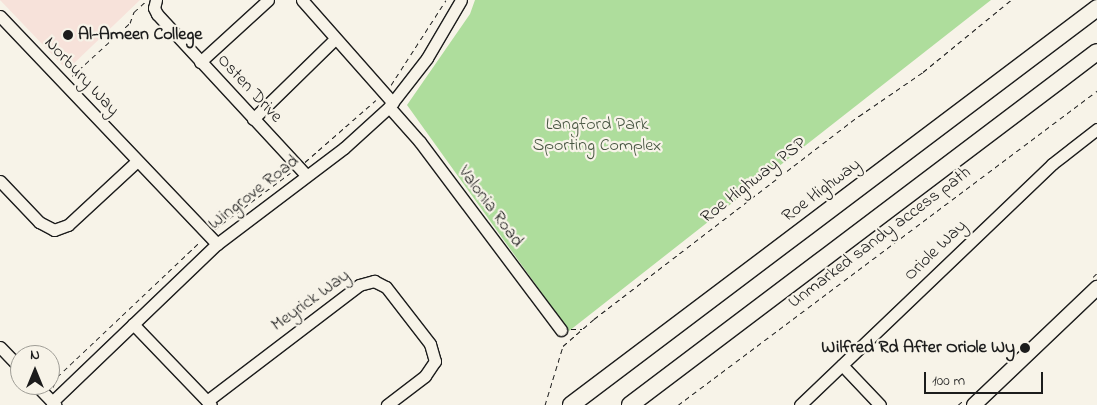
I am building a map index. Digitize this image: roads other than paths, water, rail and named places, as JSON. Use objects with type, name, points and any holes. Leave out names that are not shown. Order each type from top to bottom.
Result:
[{"type":"highway","name":"Roe Highway","points":[[571,405],[1097,8]]},
{"type":"highway","points":[[630,405],[1097,52]]},
{"type":"main road","points":[[974,405],[1097,288]]},
{"type":"street","name":"Osten Drive","points":[[156,0],[154,8],[157,14],[302,171]]},
{"type":"street","points":[[200,62],[268,0]]},
{"type":"street","name":"Valonia Road","points":[[302,0],[383,93],[561,330]]},
{"type":"street","name":"Wingrove Road","points":[[55,401],[217,244],[302,171],[344,148],[391,105],[427,58],[461,0]]},
{"type":"street","name":"Norbury Way","points":[[0,16],[217,244]]},
{"type":"street","points":[[253,119],[335,39]]},
{"type":"street","name":"Oriole Way","points":[[800,405],[1052,164],[1097,129]]},
{"type":"street","points":[[0,182],[39,222],[54,230],[68,225],[137,161]]},
{"type":"street","name":"Meyrick Way","points":[[133,324],[209,403],[359,285],[374,280],[386,287],[430,344],[435,361],[426,376],[387,405]]},
{"type":"street","points":[[0,347],[10,358]]},
{"type":"street","points":[[842,365],[880,405]]},
{"type":"place","name":"Al-Ameen College","points":[[68,35]]},
{"type":"place","name":"Wilfred Rd After Oriole Wy","points":[[1025,348]]},
{"type":"park label","name":"Langford Park Sporting Complex","points":[[597,136]]}]
